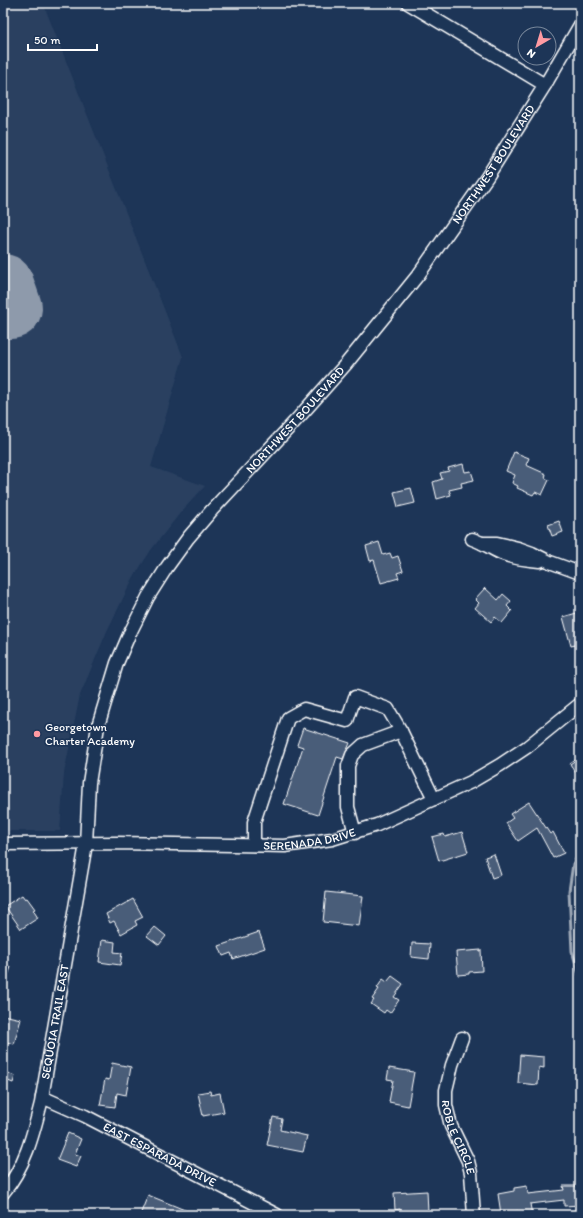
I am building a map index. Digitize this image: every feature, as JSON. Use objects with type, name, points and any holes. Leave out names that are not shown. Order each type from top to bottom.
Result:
[{"type":"street","points":[[408,3],[545,85]]},
{"type":"street","name":"NORTHWEST BOULEVARD","points":[[86,844],[89,783],[98,726],[117,663],[148,597],[188,538],[346,364],[419,274],[487,177],[580,26]]},
{"type":"street","points":[[477,541],[514,558],[550,562],[580,573]]},
{"type":"street","points":[[254,845],[254,822],[288,718],[304,709],[347,721],[355,697],[388,709],[401,731],[434,799]]},
{"type":"street","name":"SERENADA DRIVE","points":[[3,844],[86,844],[117,842],[285,846],[332,839],[377,825],[471,782],[527,747],[580,704]]},
{"type":"street","points":[[355,833],[348,807],[348,766],[352,755],[363,745],[401,731]]},
{"type":"street","name":"SEQUOIA TRAIL EAST","points":[[3,1193],[17,1174],[35,1128],[42,1097],[86,844]]},
{"type":"street","name":"ROBLE CIRCLE","points":[[462,1038],[452,1065],[446,1090],[446,1105],[451,1126],[468,1161],[471,1173],[474,1215]]},
{"type":"street","name":"EAST ESPARADA DRIVE","points":[[42,1097],[86,1116],[277,1215]]},
{"type":"shaded area","points":[[3,3],[43,3],[183,357],[151,467],[205,486],[180,513],[151,550],[133,578],[107,631],[80,695],[64,773],[60,831],[3,831]]},
{"type":"building","points":[[514,452],[529,458],[526,465],[546,474],[545,478],[549,480],[542,495],[535,492],[533,495],[517,488],[518,486],[512,483],[515,475],[506,471]]},
{"type":"building","points":[[463,464],[465,472],[471,471],[474,480],[461,483],[462,487],[449,490],[451,495],[437,499],[433,482],[442,479],[440,473],[449,471],[448,468]]},
{"type":"building","points":[[411,488],[415,503],[398,507],[394,492]]},
{"type":"building","points":[[559,521],[563,532],[552,536],[548,525]]},
{"type":"building","points":[[379,542],[383,555],[390,553],[392,558],[398,556],[403,571],[397,573],[399,578],[381,583],[374,560],[370,561],[366,546]]},
{"type":"building","points":[[485,588],[498,600],[503,594],[511,601],[507,606],[512,611],[502,623],[495,617],[491,622],[475,608],[479,603],[475,599]]},
{"type":"building","points":[[580,612],[580,644],[571,646],[563,617]]},
{"type":"building","points":[[303,728],[350,743],[343,759],[337,757],[318,815],[284,804],[303,747],[297,745]]},
{"type":"building","points":[[580,757],[580,779],[570,764]]},
{"type":"building","points":[[529,802],[550,834],[553,832],[564,853],[553,858],[537,828],[518,841],[506,823],[513,818],[510,814]]},
{"type":"building","points":[[462,832],[468,852],[439,861],[432,837],[444,834],[445,837]]},
{"type":"building","points":[[494,854],[501,875],[492,878],[485,857]]},
{"type":"building","points":[[326,892],[363,896],[359,926],[323,922]]},
{"type":"building","points":[[22,895],[25,899],[27,898],[35,909],[33,910],[38,918],[21,929],[5,906]]},
{"type":"building","points":[[133,899],[143,917],[135,921],[137,925],[121,934],[114,921],[110,923],[106,914]]},
{"type":"building","points":[[155,927],[166,936],[159,945],[147,936]]},
{"type":"building","points":[[259,932],[265,948],[233,959],[231,953],[223,956],[219,946]]},
{"type":"building","points":[[102,940],[115,942],[114,952],[122,953],[120,965],[99,962]]},
{"type":"building","points":[[412,943],[430,944],[429,959],[411,957]]},
{"type":"building","points":[[481,950],[482,971],[458,975],[456,952]]},
{"type":"building","points":[[3,964],[11,967],[4,987],[3,987]]},
{"type":"building","points":[[392,976],[403,984],[394,997],[399,1000],[390,1013],[386,1010],[384,1013],[371,1004],[374,1000],[372,999],[379,989],[377,988],[383,979],[387,982]]},
{"type":"building","points":[[3,1015],[21,1019],[14,1044],[3,1041]]},
{"type":"building","points":[[520,1055],[544,1057],[544,1068],[539,1067],[538,1085],[518,1083]]},
{"type":"building","points":[[112,1063],[131,1067],[126,1095],[117,1093],[115,1107],[100,1105],[105,1079],[109,1080]]},
{"type":"building","points":[[389,1068],[414,1072],[408,1106],[389,1102],[393,1080],[387,1079]]},
{"type":"building","points":[[3,1071],[15,1076],[13,1083],[3,1079]]},
{"type":"building","points":[[210,1091],[211,1095],[220,1093],[224,1112],[203,1116],[198,1093]]},
{"type":"building","points":[[273,1117],[282,1119],[280,1130],[307,1136],[303,1152],[267,1145]]},
{"type":"building","points":[[68,1133],[81,1139],[75,1154],[81,1156],[76,1167],[57,1160]]},
{"type":"building","points":[[527,1186],[528,1194],[564,1190],[563,1186],[580,1186],[580,1205],[564,1206],[564,1200],[530,1204],[532,1215],[518,1215],[518,1211],[501,1214],[498,1194],[514,1191],[514,1188]]},
{"type":"building","points":[[427,1191],[428,1212],[401,1214],[400,1209],[395,1210],[394,1193]]},
{"type":"building","points":[[148,1195],[197,1215],[140,1215]]},
{"type":"waterway","points":[[580,852],[573,864],[569,891],[572,951],[580,978]]},
{"type":"runway","points":[[3,285],[11,308]]},
{"type":"place","name":"Georgetown Charter Academy","points":[[37,734]]}]
